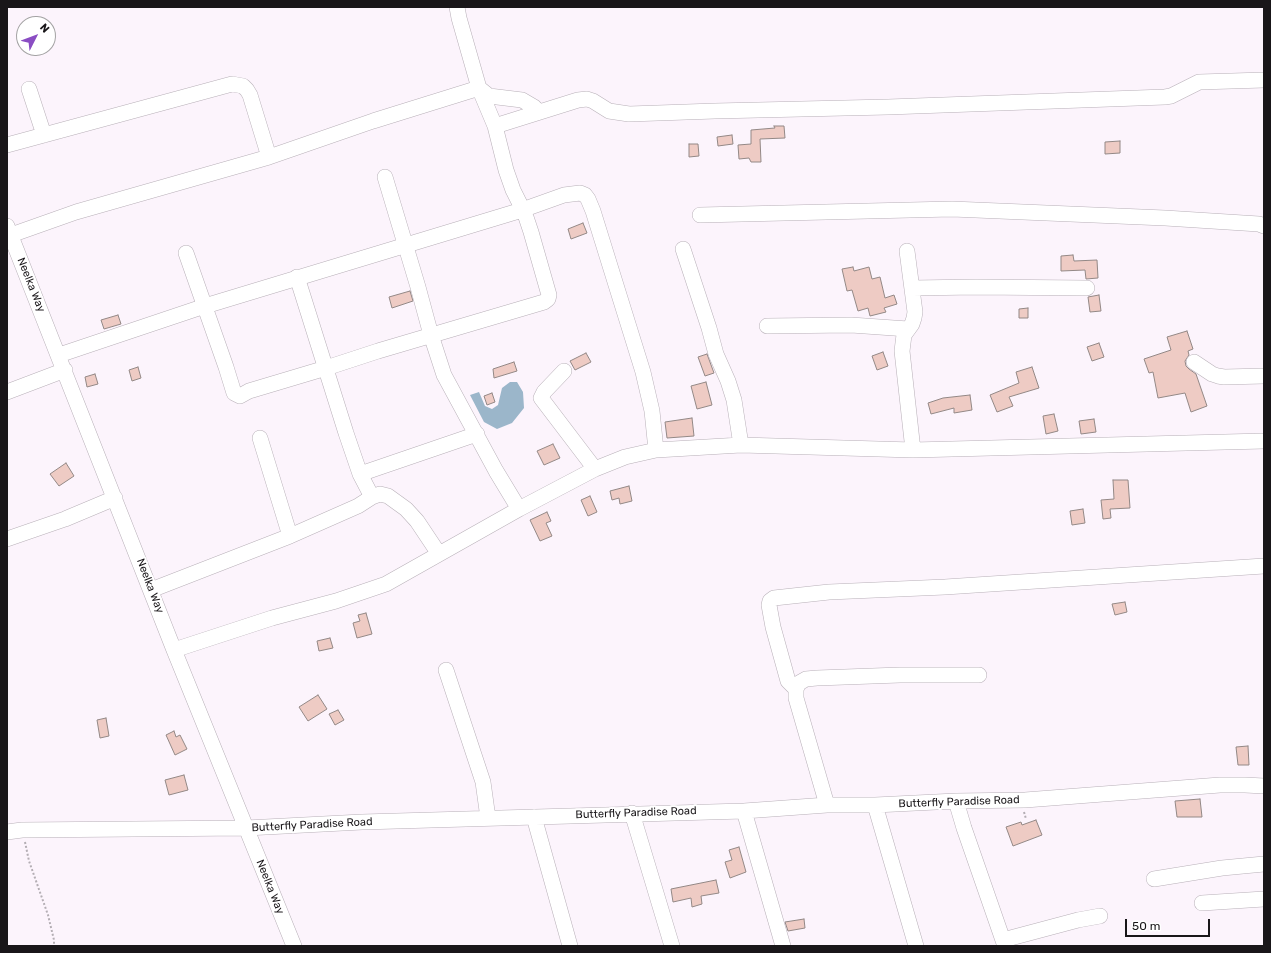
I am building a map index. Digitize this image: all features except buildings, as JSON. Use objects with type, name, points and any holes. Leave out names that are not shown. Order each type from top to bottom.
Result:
[{"type":"street","points":[[186,253],[235,394],[240,396],[248,391],[326,368],[378,350],[544,302],[548,299],[550,295],[537,252],[527,220],[513,190],[494,126],[479,88],[457,7]]},
{"type":"street","points":[[494,126],[578,100],[593,101],[609,111],[629,114],[888,107],[1158,97],[1171,96],[1199,82],[1264,80]]},
{"type":"street","points":[[7,145],[232,84],[238,84],[243,86],[250,95],[269,157]]},
{"type":"street","points":[[29,88],[44,135]]},
{"type":"street","points":[[479,88],[489,96],[522,100],[534,107],[539,112]]},
{"type":"street","points":[[9,230],[269,157],[373,121],[479,88]]},
{"type":"street","points":[[385,177],[404,245],[444,375],[496,471],[519,509]]},
{"type":"street","points":[[59,356],[205,306],[297,277],[574,193],[580,193],[585,195],[588,199],[597,221],[608,263],[644,378],[652,411],[656,450]]},
{"type":"street","points":[[700,215],[952,209],[1165,218],[1260,224],[1264,226]]},
{"type":"street","name":"Neelka Way","points":[[9,230],[13,256],[65,370],[174,650],[294,946]]},
{"type":"street","points":[[683,249],[716,354],[728,381],[734,400],[741,445]]},
{"type":"street","points":[[907,251],[915,312],[914,318],[904,335],[902,350],[913,450]]},
{"type":"street","points":[[297,277],[346,433],[360,474],[372,497]]},
{"type":"street","points":[[913,288],[1087,288]]},
{"type":"street","points":[[767,326],[851,325],[908,329]]},
{"type":"street","points":[[1194,362],[1212,374],[1218,376],[1264,376]]},
{"type":"street","points":[[7,392],[65,370]]},
{"type":"street","points":[[564,371],[544,392],[541,398],[595,468]]},
{"type":"street","points":[[360,474],[477,434]]},
{"type":"street","points":[[260,438],[290,536]]},
{"type":"street","points":[[174,650],[272,618],[336,601],[386,584],[595,468],[625,457],[656,450],[741,445],[913,450],[1264,441]]},
{"type":"street","points":[[151,590],[290,536],[358,506],[380,494],[388,496],[406,509],[417,521],[440,554]]},
{"type":"street","points":[[7,539],[65,519],[115,498]]},
{"type":"street","points":[[796,689],[788,681],[773,627],[769,605],[770,601],[774,598],[829,592],[945,587],[1264,566]]},
{"type":"street","points":[[446,670],[483,782],[488,818]]},
{"type":"street","points":[[827,805],[796,698],[796,689],[799,683],[806,679],[817,678],[979,675]]},
{"type":"street","name":"Butterfly Paradise Road","points":[[7,832],[22,830],[246,828],[362,822],[632,813],[744,811],[827,805],[875,805],[956,801],[1024,800],[1220,786],[1264,786]]},
{"type":"street","points":[[956,801],[1004,943],[1078,920],[1100,916]]},
{"type":"street","points":[[875,805],[916,946]]},
{"type":"street","points":[[744,811],[783,946]]},
{"type":"street","points":[[632,813],[672,946]]},
{"type":"street","points":[[534,817],[570,946]]},
{"type":"street","points":[[1154,879],[1222,868],[1264,864]]},
{"type":"street","points":[[1202,903],[1264,899]]},
{"type":"path","points":[[22,830],[29,861],[48,914],[54,946]]},
{"type":"water","points":[[510,382],[517,382],[523,392],[524,408],[512,423],[497,429],[484,422],[470,395],[479,392],[485,406],[492,409],[498,405],[502,388]]}]
